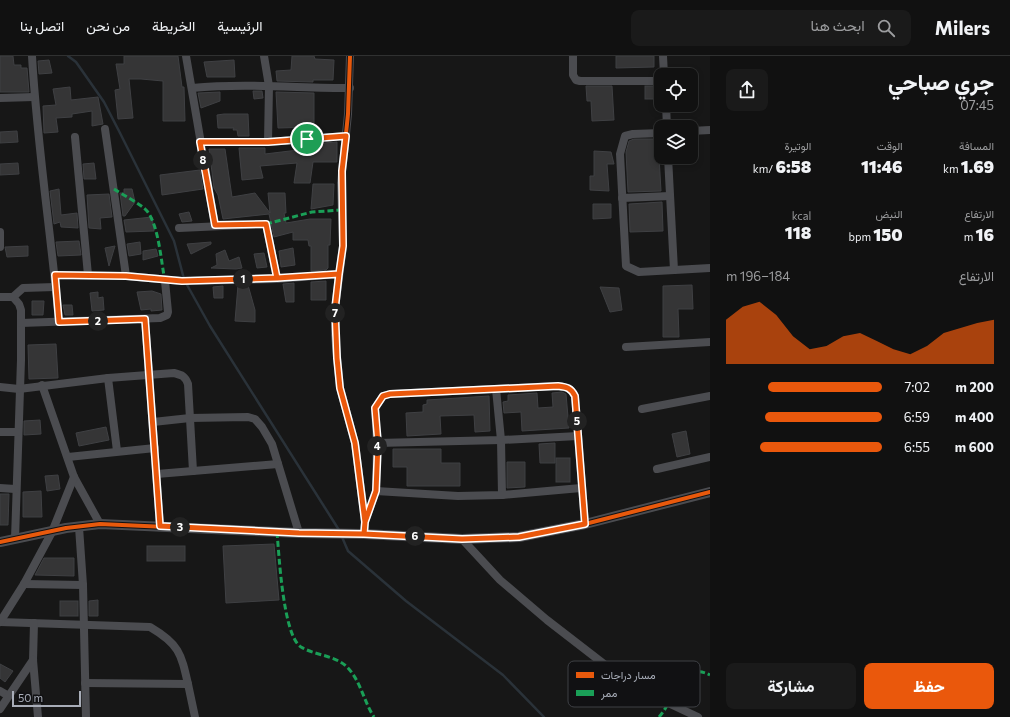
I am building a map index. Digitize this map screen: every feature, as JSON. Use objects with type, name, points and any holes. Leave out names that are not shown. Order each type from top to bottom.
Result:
[{"type":"street","points":[[32,56],[34,97],[55,275],[59,322]]},
{"type":"street","points":[[186,56],[215,225]]},
{"type":"street","points":[[264,56],[269,86],[268,142]]},
{"type":"street","points":[[350,56],[350,88],[342,171],[343,246],[335,309],[340,388],[355,443],[365,522],[364,534]]},
{"type":"street","points":[[573,56],[573,75],[576,80],[654,81]]},
{"type":"street","points":[[664,56],[664,68]]},
{"type":"street","points":[[192,88],[244,84],[350,88]]},
{"type":"street","points":[[0,98],[34,97]]},
{"type":"street","points":[[105,129],[126,276]]},
{"type":"street","points":[[698,131],[710,130]]},
{"type":"street","points":[[654,132],[625,136],[620,154],[626,266],[639,272],[710,268]]},
{"type":"street","points":[[75,136],[88,275]]},
{"type":"street","points":[[200,142],[268,142],[346,136]]},
{"type":"street","points":[[668,164],[674,270]]},
{"type":"street","points":[[622,198],[670,196]]},
{"type":"street","points":[[179,228],[215,225],[266,224],[277,278]]},
{"type":"street","points":[[0,232],[0,247]]},
{"type":"street","points":[[55,275],[126,276],[164,281],[186,281],[339,274]]},
{"type":"street","points":[[21,323],[160,318],[167,315],[164,281]]},
{"type":"street","points":[[0,297],[13,297],[23,288],[56,287]]},
{"type":"street","points":[[13,297],[19,304],[21,323],[15,489],[15,539]]},
{"type":"street","points":[[145,319],[160,526]]},
{"type":"street","points":[[626,347],[710,342]]},
{"type":"street","points":[[0,387],[19,389],[108,378],[174,373],[182,374],[186,378],[193,471]]},
{"type":"street","points":[[108,378],[116,451]]},
{"type":"street","points":[[42,385],[74,478],[100,524]]},
{"type":"street","points":[[365,522],[376,491],[378,443],[375,408],[383,396],[390,394],[566,387],[572,390],[575,396],[585,524]]},
{"type":"street","points":[[496,389],[501,440],[502,495]]},
{"type":"street","points":[[642,409],[710,396]]},
{"type":"street","points":[[153,422],[190,418],[248,417],[254,419],[262,427],[272,444],[299,533]]},
{"type":"street","points":[[0,432],[17,432]]},
{"type":"street","points":[[378,443],[501,440],[578,436]]},
{"type":"street","points":[[68,457],[155,448]]},
{"type":"street","points":[[657,469],[710,457]]},
{"type":"street","points":[[157,474],[278,464]]},
{"type":"street","points":[[0,622],[24,584],[52,532],[74,478]]},
{"type":"street","points":[[0,488],[15,489]]},
{"type":"street","points":[[376,491],[458,496],[502,495],[581,488]]},
{"type":"street","points":[[0,542],[100,524],[462,539],[519,537],[585,524],[710,492]]},
{"type":"street","points":[[79,527],[83,585],[86,717]]},
{"type":"street","points":[[462,539],[500,580],[547,620],[600,661]]},
{"type":"street","points":[[24,584],[83,585]]},
{"type":"street","points":[[0,622],[150,627],[170,640],[179,650],[195,717]]},
{"type":"street","points":[[34,622],[33,660],[38,717]]},
{"type":"street","points":[[0,709],[4,693],[33,660]]},
{"type":"street","points":[[85,683],[188,684]]},
{"type":"street","points":[[677,707],[698,717]]},
{"type":"building","points":[[0,56],[13,56],[14,65],[21,65],[21,68],[27,68],[29,92],[0,92]]},
{"type":"building","points":[[124,56],[178,56],[182,87],[184,87],[185,121],[163,121],[163,81],[141,79],[129,79],[133,118],[118,119],[115,90],[120,89],[116,64],[124,64]]},
{"type":"building","points":[[292,56],[314,56],[315,59],[334,60],[333,80],[313,80],[313,82],[277,81],[276,71],[291,70]]},
{"type":"building","points":[[616,56],[654,56],[654,67],[616,68]]},
{"type":"building","points":[[49,60],[52,73],[39,74],[38,61]]},
{"type":"building","points":[[234,60],[235,77],[207,77],[204,62]]},
{"type":"building","points":[[586,86],[612,86],[614,120],[592,121],[591,101],[587,101]]},
{"type":"building","points":[[645,86],[654,86],[654,99],[645,99]]},
{"type":"building","points":[[70,87],[71,100],[98,97],[103,124],[92,126],[92,111],[72,114],[72,117],[56,118],[58,132],[44,133],[43,106],[56,105],[53,89]]},
{"type":"building","points":[[253,91],[262,91],[263,98],[254,99]]},
{"type":"building","points":[[220,92],[220,101],[201,108],[198,93]]},
{"type":"building","points":[[276,92],[314,93],[314,127],[278,128]]},
{"type":"building","points":[[248,114],[249,136],[238,136],[237,130],[233,130],[234,128],[218,128],[217,115]]},
{"type":"building","points":[[17,131],[18,142],[0,143],[0,132]]},
{"type":"building","points":[[634,139],[654,139],[654,164],[659,164],[661,191],[628,192],[626,152],[629,141]]},
{"type":"building","points":[[337,142],[337,162],[313,162],[310,183],[294,183],[297,163],[260,166],[263,178],[242,180],[239,148],[265,148],[265,154],[298,150],[298,145]]},
{"type":"building","points":[[209,149],[225,149],[232,197],[255,193],[270,213],[268,193],[285,193],[286,213],[284,213],[286,223],[310,219],[331,219],[330,245],[328,245],[328,268],[326,270],[311,271],[311,246],[309,246],[308,240],[293,240],[293,232],[274,237],[269,214],[223,219],[218,195],[214,188]]},
{"type":"building","points":[[594,151],[611,152],[614,164],[607,164],[609,191],[590,190],[590,176],[594,176]]},
{"type":"building","points":[[18,163],[19,174],[0,175],[0,164]]},
{"type":"building","points":[[94,163],[96,179],[84,179],[83,164]]},
{"type":"building","points":[[200,170],[203,189],[162,195],[160,175]]},
{"type":"building","points":[[313,184],[334,184],[333,205],[311,209]]},
{"type":"building","points":[[59,189],[61,215],[77,213],[78,228],[61,227],[60,222],[54,224],[50,191]]},
{"type":"building","points":[[124,189],[132,189],[135,202],[125,216],[123,216],[120,193],[124,193]]},
{"type":"building","points":[[109,194],[112,217],[100,218],[101,229],[89,228],[87,195]]},
{"type":"building","points":[[662,202],[663,231],[630,232],[629,204]]},
{"type":"building","points":[[593,204],[611,204],[611,218],[593,219]]},
{"type":"building","points":[[189,212],[192,221],[182,222],[179,214]]},
{"type":"building","points":[[152,217],[154,231],[126,232],[124,220]]},
{"type":"building","points":[[79,241],[81,255],[58,256],[56,242]]},
{"type":"building","points":[[140,242],[141,254],[129,256],[127,244]]},
{"type":"building","points":[[211,242],[211,244],[191,254],[187,244]]},
{"type":"building","points":[[28,246],[28,256],[7,257],[5,247]]},
{"type":"building","points":[[115,246],[109,266],[105,248]]},
{"type":"building","points":[[293,248],[295,265],[281,267],[279,251]]},
{"type":"building","points":[[156,249],[158,256],[143,260],[143,251]]},
{"type":"building","points":[[225,250],[229,261],[239,257],[242,268],[211,268],[217,265],[216,254]]},
{"type":"building","points":[[264,253],[267,267],[257,268],[254,254]]},
{"type":"building","points":[[326,281],[326,300],[311,300],[311,282]]},
{"type":"building","points":[[294,283],[294,302],[286,302],[283,284]]},
{"type":"building","points":[[238,285],[248,285],[255,310],[255,322],[235,321]]},
{"type":"building","points":[[692,285],[693,309],[678,309],[679,337],[663,337],[663,286]]},
{"type":"building","points":[[223,286],[223,298],[214,298],[213,287]]},
{"type":"building","points":[[600,287],[619,288],[622,310],[610,312]]},
{"type":"building","points":[[152,291],[161,294],[162,310],[141,310],[137,292]]},
{"type":"building","points":[[98,292],[98,298],[103,297],[104,310],[92,311],[90,293]]},
{"type":"building","points":[[32,301],[44,301],[43,315],[32,315]]},
{"type":"building","points":[[63,305],[72,305],[73,315],[65,315]]},
{"type":"building","points":[[56,344],[58,378],[29,379],[28,345]]},
{"type":"building","points":[[562,392],[566,394],[569,428],[522,431],[521,412],[504,413],[503,402],[508,401],[508,395],[537,393],[538,408],[553,407],[552,393]]},
{"type":"building","points":[[489,396],[490,431],[475,432],[474,415],[440,416],[441,434],[407,436],[406,413],[423,412],[423,405],[427,404],[427,400]]},
{"type":"building","points":[[40,420],[41,434],[24,435],[24,421]]},
{"type":"building","points":[[106,427],[109,440],[79,446],[76,433]]},
{"type":"building","points":[[686,431],[690,454],[677,457],[672,434]]},
{"type":"building","points":[[555,443],[555,463],[540,463],[539,444]]},
{"type":"building","points":[[393,449],[441,449],[441,463],[460,463],[460,486],[407,486],[407,467],[393,467]]},
{"type":"building","points":[[556,458],[570,458],[570,482],[556,482]]},
{"type":"building","points":[[507,462],[525,462],[525,487],[507,488]]},
{"type":"building","points":[[58,475],[60,489],[47,491],[45,476]]},
{"type":"building","points":[[41,491],[42,517],[23,517],[23,492]]},
{"type":"building","points":[[0,494],[9,494],[8,525],[0,525]]},
{"type":"building","points":[[274,544],[279,600],[226,603],[223,546]]},
{"type":"building","points":[[147,546],[185,546],[185,561],[147,561]]},
{"type":"building","points":[[44,558],[74,558],[74,576],[35,575]]},
{"type":"building","points":[[98,600],[98,616],[89,616],[89,601]]},
{"type":"building","points":[[60,601],[78,601],[78,616],[60,616]]},
{"type":"building","points":[[0,664],[13,671],[5,682],[0,678]]},
{"type":"waterway","points":[[68,56],[76,62],[104,102],[174,241],[184,279]]},
{"type":"waterway","points":[[186,283],[210,326],[339,530]]},
{"type":"waterway","points":[[342,537],[348,551],[406,601],[503,675],[544,717]]},
{"type":"marked path","points":[[114,189],[141,205],[151,218],[157,235],[165,281]]},
{"type":"marked path","points":[[266,224],[312,212],[341,210]]},
{"type":"marked path","points":[[277,532],[283,594],[286,612],[295,640],[301,647],[338,660],[348,668],[356,679],[374,717]]},
{"type":"marked path","points":[[700,672],[710,675]]},
{"type":"marked path","points":[[659,717],[666,707]]},
{"type":"cycle path","points":[[350,56],[348,114],[341,183],[343,246],[335,309],[335,335],[340,388],[355,443],[365,521]]},
{"type":"cycle path","points":[[0,542],[66,528],[100,524],[462,539],[519,537],[585,524],[710,492]]},
{"type":"route","points":[[307,139],[268,142],[200,142],[215,225],[266,224],[277,278],[308,276],[339,274],[335,309],[337,358],[340,388],[355,443],[365,522],[364,534],[462,539],[519,537],[585,524],[575,396],[572,390],[566,387],[558,386],[390,394],[383,396],[378,401],[375,408],[378,443],[376,491],[365,522],[364,534],[299,533],[160,526],[145,319],[59,322],[55,275],[126,276],[164,281],[182,281],[277,278],[339,274],[343,246],[342,171],[346,136],[307,139]]}]
